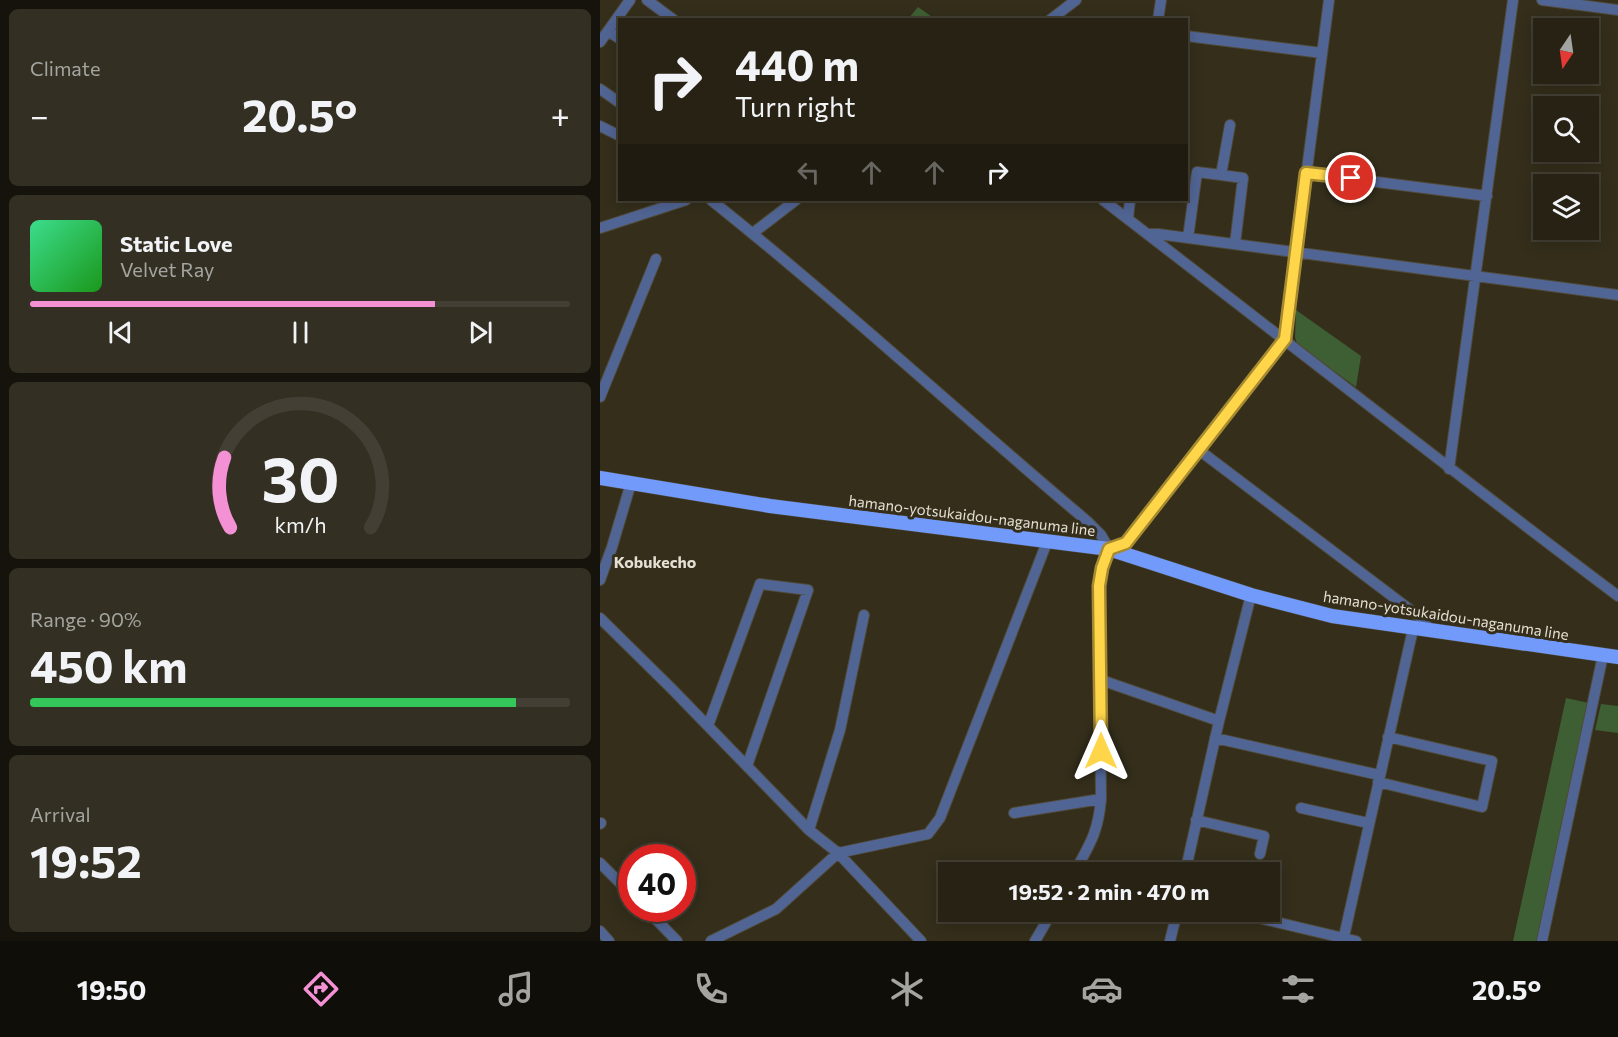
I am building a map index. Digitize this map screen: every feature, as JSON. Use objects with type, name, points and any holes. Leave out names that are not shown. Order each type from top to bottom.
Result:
[{"type":"main road","name":"hamano-yotsukaidou-naganuma line","points":[[600,478],[770,506],[1109,549],[1251,595],[1332,616],[1618,657]]},
{"type":"street","points":[[600,42],[630,0]]},
{"type":"street","points":[[647,0],[671,18]]},
{"type":"street","points":[[1053,18],[1076,0]]},
{"type":"street","points":[[1158,18],[1161,0]]},
{"type":"street","points":[[1109,549],[1126,543],[1285,339],[1329,0]]},
{"type":"street","points":[[1449,469],[1513,0]]},
{"type":"street","points":[[1542,0],[1618,10]]},
{"type":"street","points":[[608,31],[618,38]]},
{"type":"street","points":[[1188,36],[1322,53]]},
{"type":"street","points":[[600,89],[618,102]]},
{"type":"street","points":[[1221,175],[1230,125]]},
{"type":"street","points":[[600,126],[618,135]]},
{"type":"street","points":[[1188,238],[1197,172],[1221,175],[1243,178],[1235,244]]},
{"type":"street","points":[[1306,173],[1487,196]]},
{"type":"street","points":[[600,228],[683,201]]},
{"type":"street","points":[[712,201],[753,233],[1087,521],[1101,535],[1109,549],[1100,577],[1101,799],[1099,823],[1080,862]]},
{"type":"street","points":[[753,233],[795,201]]},
{"type":"street","points":[[1104,201],[1285,339],[1449,469],[1618,596]]},
{"type":"street","points":[[1128,218],[1130,201]]},
{"type":"street","points":[[1148,234],[1618,295]]},
{"type":"street","points":[[600,397],[656,259]]},
{"type":"street","points":[[1199,450],[1425,621],[1428,631]]},
{"type":"street","points":[[600,580],[631,483]]},
{"type":"street","points":[[711,941],[776,909],[838,853],[928,834],[940,818],[1047,542]]},
{"type":"street","points":[[708,726],[760,584],[808,590],[747,766]]},
{"type":"street","points":[[1187,862],[1219,721],[1251,595]]},
{"type":"street","points":[[809,830],[840,729],[864,615]]},
{"type":"street","points":[[600,618],[809,830],[838,853],[921,941]]},
{"type":"street","points":[[1343,939],[1413,628]]},
{"type":"street","points":[[1542,941],[1604,655]]},
{"type":"street","points":[[1101,680],[1219,721]]},
{"type":"street","points":[[1215,738],[1482,807],[1492,761],[1388,737]]},
{"type":"street","points":[[1014,813],[1101,799]]},
{"type":"street","points":[[1301,808],[1368,823]]},
{"type":"street","points":[[1196,820],[1264,836],[1260,854]]},
{"type":"street","points":[[600,863],[618,881]]},
{"type":"street","points":[[659,922],[677,941]]},
{"type":"street","points":[[1035,941],[1046,922]]},
{"type":"street","points":[[1170,941],[1175,922]]},
{"type":"street","points":[[1274,922],[1356,941]]},
{"type":"street","points":[[600,931],[609,941]]},
{"type":"green space","points":[[918,7],[934,18],[909,18]]},
{"type":"green space","points":[[1296,310],[1361,356],[1356,387],[1297,344]]},
{"type":"green space","points":[[1566,698],[1589,703],[1537,941],[1513,941]]},
{"type":"green space","points":[[1601,704],[1618,706],[1618,733],[1595,730]]},
{"type":"district","name":"Kobukecho","points":[[655,561]]},
{"type":"route","points":[[1101,751],[1099,586],[1102,568],[1109,549],[1126,543],[1285,339],[1306,173],[1351,178]]}]
